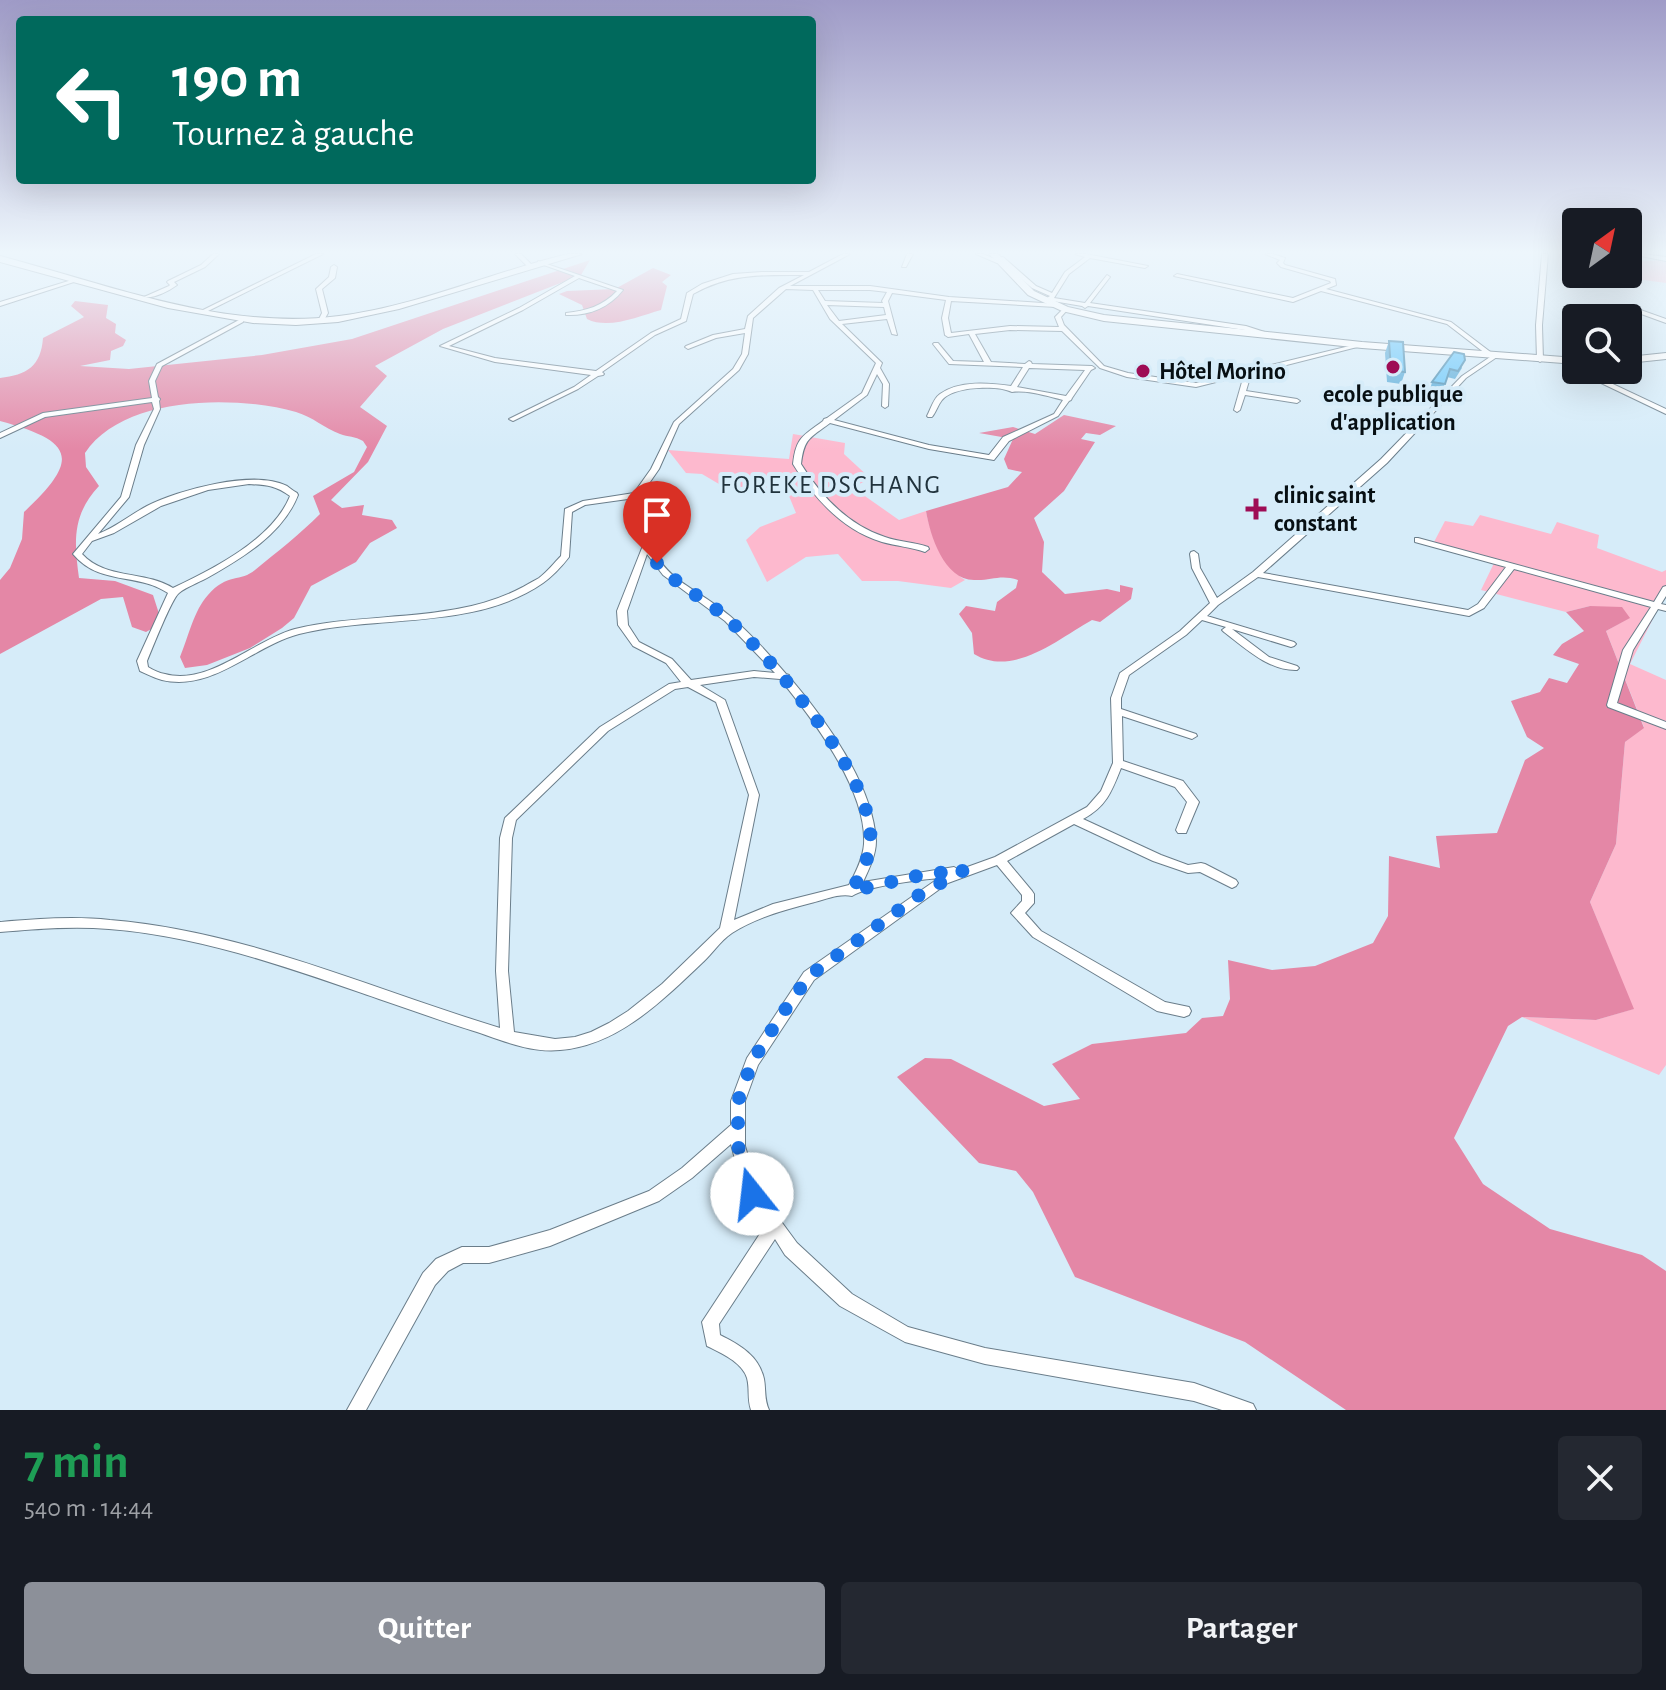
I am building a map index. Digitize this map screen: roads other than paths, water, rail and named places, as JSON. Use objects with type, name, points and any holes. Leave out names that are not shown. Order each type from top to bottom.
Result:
[{"type":"main road","points":[[237,320],[328,320]]},
{"type":"main road","points":[[1117,320],[1274,337],[1559,361]]},
{"type":"main road","points":[[1642,359],[1666,356]]},
{"type":"street","points":[[498,320],[443,346],[495,360],[601,374]]},
{"type":"street","points":[[513,419],[601,374],[653,334],[684,320]]},
{"type":"street","points":[[90,539],[115,533],[154,506],[211,488],[272,482],[286,486],[294,495],[292,506],[267,531],[209,575],[173,592],[144,652],[143,669],[179,680],[201,676],[296,632],[415,619],[498,599],[544,578],[557,568],[565,557],[566,516],[574,506],[637,495],[655,469],[676,423],[736,370],[745,354],[746,331],[751,325],[750,320]]},
{"type":"street","points":[[836,320],[877,359],[878,369],[886,384],[885,406]]},
{"type":"street","points":[[838,323],[865,320]]},
{"type":"street","points":[[889,320],[895,334]]},
{"type":"street","points":[[945,320],[948,335],[1010,328],[1063,329]]},
{"type":"street","points":[[1059,320],[1063,329],[1102,367]]},
{"type":"street","points":[[1186,320],[1246,328],[1274,337]]},
{"type":"street","points":[[0,927],[48,921],[102,922],[213,940],[507,1034],[555,1045],[605,1032],[679,977],[726,931],[756,915],[921,875],[964,870],[999,860],[1091,810],[1106,793],[1118,763],[1116,698],[1125,673],[1256,574],[1384,461],[1464,377],[1494,357],[1460,329],[1440,320]]},
{"type":"street","points":[[1539,320],[1540,360]]},
{"type":"street","points":[[173,592],[164,584],[117,576],[79,559],[81,548],[125,497],[140,445],[157,409],[152,381],[159,365],[241,321]]},
{"type":"street","points":[[688,347],[715,336],[746,331]]},
{"type":"street","points":[[972,334],[988,363]]},
{"type":"street","points":[[936,344],[951,363],[1102,367],[1127,375],[1196,385],[1362,345]]},
{"type":"street","points":[[1012,390],[1029,363]]},
{"type":"street","points":[[826,420],[929,447],[991,458],[1006,439],[1049,421],[1069,399],[1089,368]]},
{"type":"street","points":[[878,369],[865,394],[826,420],[799,446],[797,464],[807,482],[859,529],[886,541],[909,542],[925,549]]},
{"type":"street","points":[[1237,410],[1248,373]]},
{"type":"street","points":[[1608,384],[1666,412]]},
{"type":"street","points":[[930,416],[940,397],[953,389],[1012,390],[1069,399]]},
{"type":"street","points":[[1244,393],[1297,401]]},
{"type":"street","points":[[0,436],[43,415],[157,399]]},
{"type":"street","points":[[637,495],[648,505],[647,544],[622,611],[623,625],[636,644],[669,661],[687,682],[720,700],[754,795],[751,822],[732,887],[726,931]]},
{"type":"street","points":[[1418,540],[1661,606]]},
{"type":"street","points":[[647,544],[664,571],[729,620],[786,677],[846,770],[869,825],[870,844],[852,891]]},
{"type":"street","points":[[1194,554],[1196,568],[1215,603]]},
{"type":"street","points":[[1256,574],[1469,613],[1481,606],[1512,565]]},
{"type":"street","points":[[1666,589],[1661,606],[1628,650],[1612,705],[1666,726]]},
{"type":"street","points":[[1201,617],[1291,644]]},
{"type":"street","points":[[1223,626],[1266,659],[1294,668]]},
{"type":"street","points":[[507,1034],[502,971],[506,838],[511,818],[604,729],[651,696],[687,682],[754,674],[786,677]]},
{"type":"street","points":[[1116,711],[1192,736]]},
{"type":"street","points":[[1118,763],[1179,784],[1193,802],[1182,830]]},
{"type":"street","points":[[1075,820],[1157,858],[1188,869],[1201,867],[1232,883]]},
{"type":"street","points":[[999,860],[1028,894],[1028,903],[1017,913],[1037,934],[1162,1007],[1184,1011]]},
{"type":"street","points":[[964,870],[922,893],[809,976],[752,1062],[738,1101],[738,1146],[752,1194],[791,1249],[846,1300],[905,1334],[985,1356],[1194,1392],[1245,1410]]},
{"type":"street","points":[[356,1410],[429,1279],[442,1265],[462,1255],[489,1255],[550,1238],[654,1196],[687,1173],[738,1128]]},
{"type":"street","points":[[760,1410],[754,1398],[757,1382],[750,1364],[713,1340],[710,1322],[774,1227]]},
{"type":"place","name":"ecole publique d'application","points":[[1393,367]]},
{"type":"place","name":"Hôtel Morino","points":[[1143,371]]},
{"type":"place","name":"clinic saint constant","points":[[1256,509]]},
{"type":"district","name":"FOREKE DSCHANG","points":[[831,484]]}]
